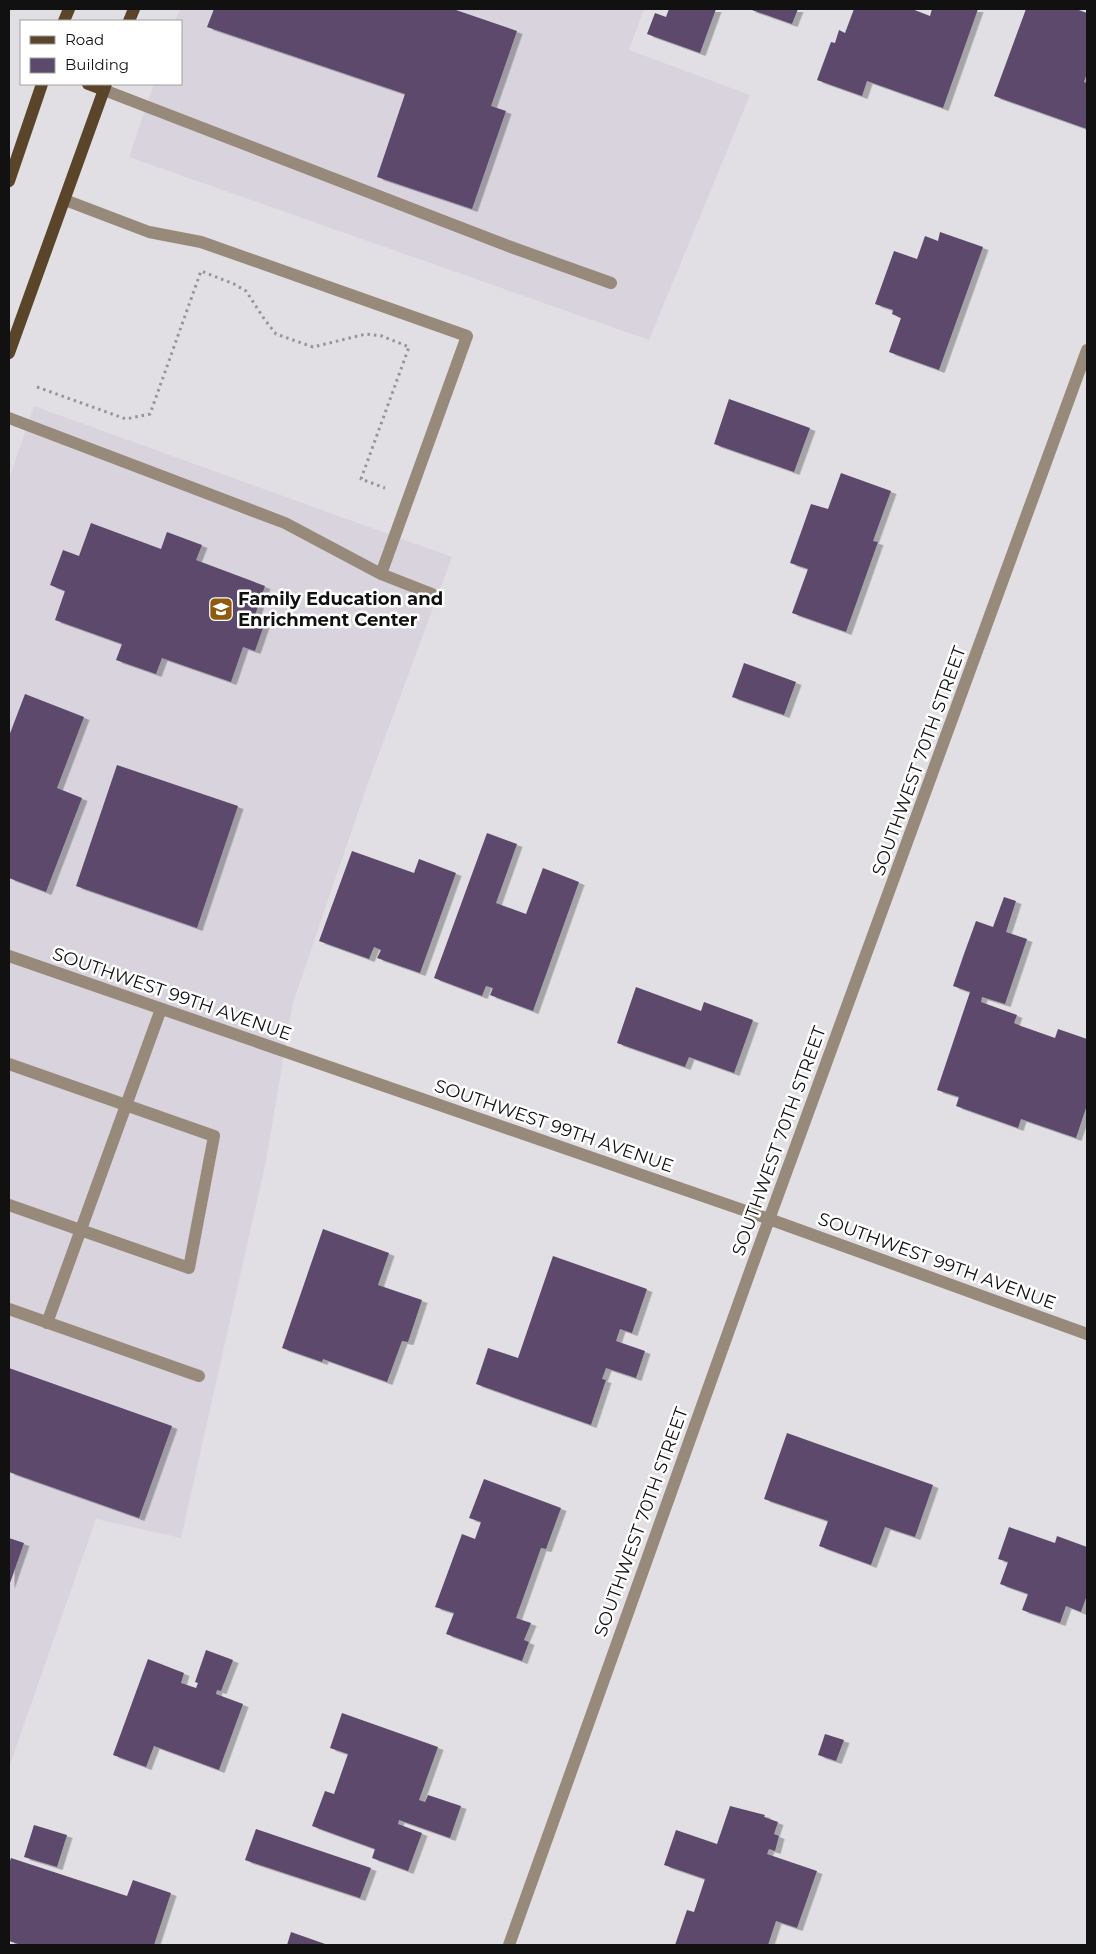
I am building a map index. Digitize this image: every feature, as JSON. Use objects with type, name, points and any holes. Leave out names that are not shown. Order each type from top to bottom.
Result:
[{"type":"main road","points":[[9,181],[42,85]]},
{"type":"main road","points":[[9,353],[105,87]]},
{"type":"street","points":[[105,87],[499,242],[611,283]]},
{"type":"street","points":[[65,200],[149,232],[201,242],[467,336],[381,574]]},
{"type":"street","name":"SOUTHWEST 70TH STREET","points":[[509,1945],[769,1219],[1087,350]]},
{"type":"street","points":[[9,418],[285,523],[381,574],[432,594]]},
{"type":"street","name":"SOUTHWEST 99TH AVENUE","points":[[9,956],[769,1219],[1087,1334]]},
{"type":"street","points":[[47,1323],[161,1009]]},
{"type":"street","points":[[9,1064],[214,1136],[189,1268],[9,1205]]},
{"type":"street","points":[[9,1309],[199,1376]]},
{"type":"path","points":[[37,387],[126,419],[150,414],[201,271],[234,284],[246,291],[276,334],[313,347],[366,334],[382,336],[409,347],[360,479],[392,491]]},
{"type":"shaded area","points":[[180,9],[644,9],[629,50],[750,95],[649,340],[129,157],[154,85],[182,85],[182,20],[175,20]]},
{"type":"shaded area","points":[[34,406],[452,557],[369,780],[292,1006],[266,1161],[181,1538],[96,1519],[9,1767],[9,479]]},
{"type":"building","points":[[214,9],[453,9],[517,31],[491,106],[506,111],[472,209],[377,177],[405,94],[207,27]]},
{"type":"building","points":[[669,9],[716,9],[700,53],[647,34],[655,13],[666,17]]},
{"type":"building","points":[[749,9],[798,9],[792,24]]},
{"type":"building","points":[[854,9],[912,9],[930,16],[932,9],[978,9],[943,108],[867,81],[862,96],[817,80],[831,42],[835,43],[839,30],[845,33]]},
{"type":"building","points":[[1026,9],[1076,9],[1087,13],[1087,73],[1084,82],[1087,83],[1087,129],[994,96]]},
{"type":"building","points":[[940,232],[983,247],[939,370],[889,352],[901,318],[892,314],[893,310],[875,304],[894,251],[917,259],[925,236],[938,241]]},
{"type":"building","points":[[729,399],[810,428],[794,472],[714,444]]},
{"type":"building","points":[[841,473],[891,491],[873,541],[878,542],[846,632],[792,613],[808,569],[790,563],[811,504],[828,509]]},
{"type":"building","points":[[91,523],[161,549],[167,532],[202,545],[196,560],[265,586],[253,621],[264,625],[255,651],[243,647],[231,682],[162,658],[156,674],[116,660],[122,644],[55,620],[65,591],[50,585],[63,550],[79,556]]},
{"type":"building","points":[[744,663],[796,682],[784,715],[732,697]]},
{"type":"building","points":[[25,694],[84,717],[57,788],[82,798],[46,892],[9,878],[9,736]]},
{"type":"building","points":[[117,765],[238,806],[197,928],[76,886]]},
{"type":"building","points":[[487,833],[517,844],[496,903],[526,914],[543,868],[579,882],[533,1011],[490,995],[493,988],[486,986],[482,996],[434,978]]},
{"type":"building","points":[[352,851],[414,873],[419,859],[456,873],[420,973],[377,958],[381,950],[374,947],[369,959],[319,941]]},
{"type":"building","points":[[1004,897],[1016,901],[1006,932],[1027,939],[1005,1004],[982,997],[981,1002],[1017,1015],[1014,1023],[1055,1038],[1058,1029],[1087,1039],[1087,1105],[1076,1138],[1021,1119],[1018,1128],[956,1106],[959,1097],[937,1090],[970,992],[953,986],[964,954],[976,921],[993,927]]},
{"type":"building","points":[[636,987],[701,1011],[704,1002],[753,1020],[734,1073],[689,1057],[685,1067],[617,1043]]},
{"type":"building","points":[[323,1229],[389,1253],[378,1285],[422,1300],[408,1342],[402,1341],[387,1382],[323,1359],[322,1362],[282,1348]]},
{"type":"building","points":[[553,1256],[647,1289],[632,1333],[620,1329],[616,1341],[645,1351],[636,1378],[606,1368],[602,1379],[606,1380],[591,1425],[476,1384],[488,1348],[518,1358]]},
{"type":"building","points":[[9,1368],[172,1426],[139,1518],[9,1472]]},
{"type":"building","points":[[787,1433],[933,1485],[915,1537],[885,1527],[871,1565],[819,1546],[828,1521],[764,1499]]},
{"type":"building","points":[[484,1479],[561,1508],[546,1549],[541,1548],[516,1618],[531,1623],[524,1640],[529,1642],[522,1661],[446,1634],[454,1613],[435,1607],[462,1534],[475,1539],[481,1522],[469,1518]]},
{"type":"building","points":[[1009,1527],[1055,1543],[1057,1536],[1087,1547],[1087,1595],[1081,1612],[1066,1606],[1060,1623],[1022,1610],[1028,1594],[1000,1584],[1008,1562],[998,1559]]},
{"type":"building","points":[[9,1538],[24,1543],[9,1586]]},
{"type":"building","points":[[206,1650],[233,1660],[221,1691],[217,1690],[216,1694],[243,1704],[219,1770],[154,1746],[146,1767],[113,1755],[148,1659],[184,1673],[181,1683],[196,1688],[198,1683],[195,1682]]},
{"type":"building","points":[[342,1713],[438,1747],[419,1800],[425,1802],[428,1795],[461,1806],[450,1838],[399,1820],[398,1824],[422,1833],[408,1871],[372,1858],[375,1849],[312,1826],[325,1791],[334,1794],[348,1754],[330,1748]]},
{"type":"building","points":[[825,1734],[844,1740],[836,1761],[818,1755]]},
{"type":"building","points":[[730,1806],[765,1815],[764,1817],[778,1822],[774,1834],[779,1836],[775,1851],[769,1849],[767,1854],[817,1871],[797,1928],[776,1921],[768,1945],[675,1945],[687,1910],[694,1912],[705,1879],[664,1865],[676,1830],[717,1844]]},
{"type":"building","points":[[34,1825],[67,1835],[57,1867],[24,1857]]},
{"type":"building","points":[[256,1829],[371,1868],[360,1898],[245,1860]]},
{"type":"building","points":[[11,1858],[127,1896],[133,1880],[171,1893],[154,1945],[21,1945],[9,1941],[9,1864]]},
{"type":"building","points":[[291,1932],[328,1945],[287,1945]]},
{"type":"place","name":"Family Education and Enrichment Center","points":[[221,609]]}]
